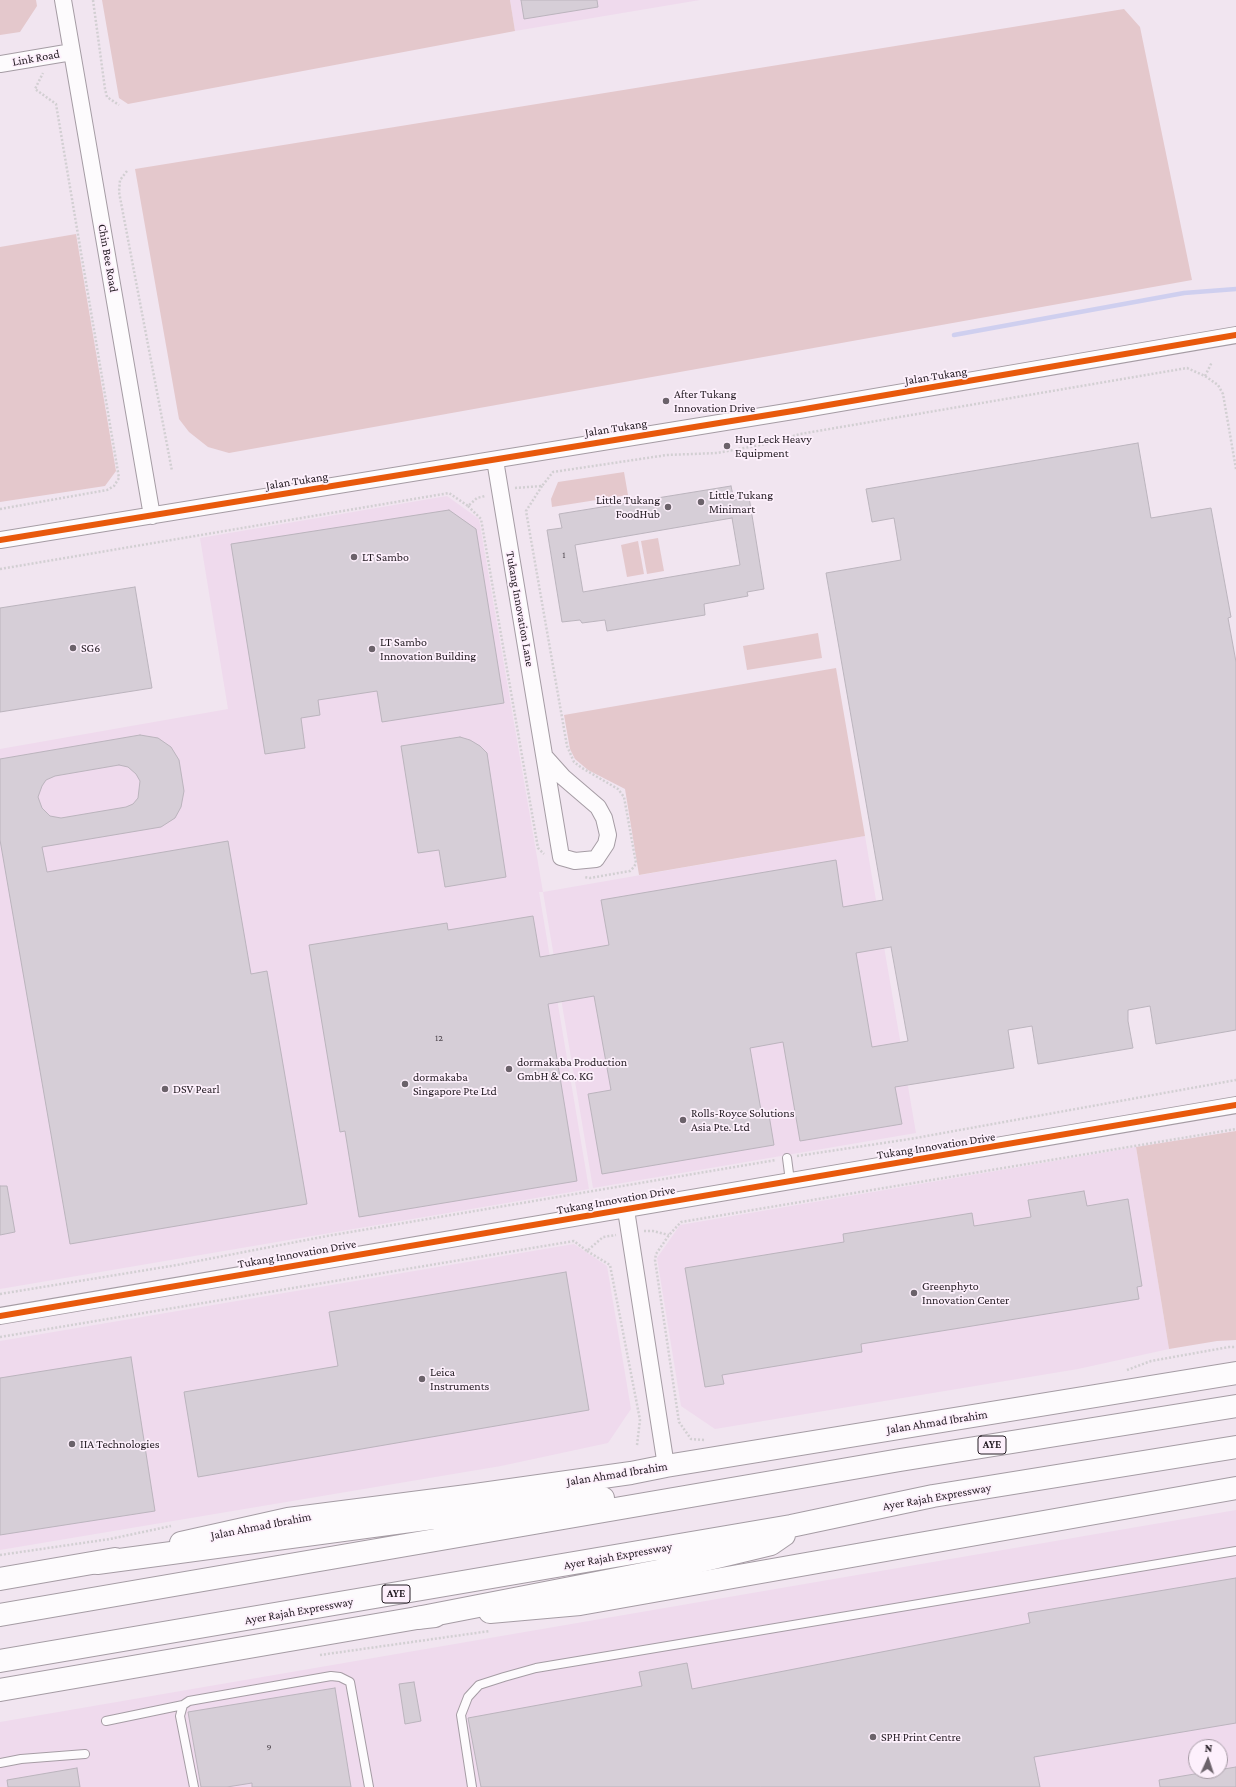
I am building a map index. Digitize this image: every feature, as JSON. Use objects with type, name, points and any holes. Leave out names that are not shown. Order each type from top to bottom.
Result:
[{"type":"main road","name":"Jalan Ahmad Ibrahim","points":[[0,1579],[97,1563],[288,1519],[476,1496],[631,1473],[1236,1372]]},
{"type":"main road","name":"AYE","points":[[0,1615],[748,1486],[1236,1406]]},
{"type":"main road","name":"Ayer Rajah Expressway","points":[[0,1661],[791,1526],[934,1496],[1236,1447]]},
{"type":"main road","points":[[97,1563],[552,1502],[748,1486]]},
{"type":"main road","points":[[417,1618],[580,1604],[1236,1488]]},
{"type":"main road","points":[[0,1690],[417,1618],[664,1570],[771,1544],[784,1535],[791,1526]]},
{"type":"street","name":"Chin Bee Road","points":[[63,0],[152,516]]},
{"type":"street","name":"Link Road","points":[[0,64],[72,52]]},
{"type":"street","name":"Jalan Tukang","points":[[0,540],[1017,374],[1236,335]]},
{"type":"street","name":"Tukang Innovation Lane","points":[[495,460],[546,758],[561,857],[575,861],[596,859],[606,844],[608,834],[604,818],[598,807],[563,777],[546,758]]},
{"type":"street","name":"Tukang Innovation Drive","points":[[0,1316],[1236,1105]]},
{"type":"street","name":"Tukang Innovation Drive","points":[[626,1210],[666,1466]]},
{"type":"lane","points":[[787,1158],[790,1181]]},
{"type":"lane","points":[[472,1787],[461,1715],[468,1697],[480,1685],[504,1677],[536,1668],[1236,1551]]},
{"type":"lane","points":[[106,1721],[183,1705],[189,1701],[331,1676],[340,1677],[350,1682],[369,1787]]},
{"type":"lane","points":[[183,1705],[180,1716],[194,1787]]},
{"type":"lane","points":[[0,1763],[21,1759],[85,1754]]},
{"type":"path","points":[[93,0],[105,89],[107,97],[119,105]]},
{"type":"path","points":[[0,509],[107,490],[114,486],[119,478],[56,104],[35,89],[52,55]]},
{"type":"path","points":[[127,171],[120,180],[119,192],[172,472]]},
{"type":"path","points":[[1205,376],[1212,362]]},
{"type":"path","points":[[577,875],[590,878],[630,871],[636,862],[624,797],[618,789],[574,762],[567,746],[526,511],[553,472],[667,455],[717,453],[766,444],[800,434],[1187,368],[1205,376],[1218,385],[1223,394],[1236,468]]},
{"type":"path","points":[[468,506],[477,498],[516,488],[542,486]]},
{"type":"path","points":[[0,569],[449,493],[468,506],[482,519],[538,848],[549,859]]},
{"type":"path","points":[[0,1294],[177,1265],[327,1236],[787,1158],[918,1138],[1236,1080]]},
{"type":"path","points":[[691,1439],[679,1422],[655,1260],[656,1254],[669,1235],[682,1222],[1236,1128]]},
{"type":"path","points":[[587,1251],[602,1237],[653,1231],[669,1235]]},
{"type":"path","points":[[0,1337],[574,1242],[610,1265],[640,1420],[637,1445]]},
{"type":"path","points":[[0,1555],[110,1539],[173,1526]]},
{"type":"shaded area","points":[[0,0],[36,0],[37,6],[20,32],[0,35]]},
{"type":"shaded area","points":[[102,0],[510,0],[515,31],[128,104],[119,98]]},
{"type":"shaded area","points":[[510,0],[700,0],[515,31]]},
{"type":"shaded area","points":[[1124,9],[1140,27],[1192,280],[229,453],[208,447],[189,432],[179,419],[135,169]]},
{"type":"shaded area","points":[[76,234],[116,471],[105,486],[0,502],[0,247]]},
{"type":"shaded area","points":[[624,472],[628,495],[552,507],[551,499],[558,482]]},
{"type":"shaded area","points":[[447,496],[479,519],[543,892],[539,892],[589,1189],[0,1289],[0,749],[228,709],[200,538]]},
{"type":"shaded area","points":[[658,538],[664,571],[647,574],[641,541]]},
{"type":"shaded area","points":[[638,541],[644,574],[627,577],[621,545]]},
{"type":"shaded area","points":[[818,633],[822,658],[747,670],[743,646]]},
{"type":"shaded area","points":[[836,668],[865,836],[639,875],[625,789],[588,770],[575,759],[570,749],[564,715]]},
{"type":"shaded area","points":[[865,836],[916,1133],[593,1188],[543,892]]},
{"type":"shaded area","points":[[1236,1131],[1236,1340],[1217,1341],[1169,1349],[1136,1147]]},
{"type":"shaded area","points":[[1136,1147],[1169,1349],[1078,1369],[715,1429],[681,1406],[657,1258],[680,1225]]},
{"type":"shaded area","points":[[574,1244],[607,1266],[631,1409],[608,1443],[501,1466],[0,1550],[0,1341]]},
{"type":"shaded area","points":[[1236,1510],[1236,1787],[0,1787],[0,1722]]},
{"type":"building","points":[[521,0],[597,0],[598,7],[524,19]]},
{"type":"building","points":[[1138,443],[1151,518],[1211,508],[1231,617],[1228,618],[1236,662],[1236,1030],[1156,1044],[1150,1006],[1128,1010],[1128,1021],[1133,1048],[1038,1064],[1032,1026],[1008,1030],[1014,1068],[895,1087],[902,1124],[800,1141],[783,1042],[750,1048],[762,1116],[769,1115],[774,1145],[602,1174],[588,1094],[611,1090],[594,996],[548,1004],[577,1181],[359,1217],[345,1131],[340,1132],[309,945],[447,923],[448,930],[533,916],[540,957],[609,945],[601,900],[836,860],[843,907],[883,900],[826,573],[901,560],[894,518],[872,522],[866,489]],"holes":[[[891,947],[908,1041],[872,1047],[856,953]]]},
{"type":"building","points":[[731,486],[734,500],[749,497],[764,589],[747,592],[748,596],[704,604],[705,615],[607,631],[605,620],[582,623],[580,620],[562,622],[547,530],[562,528],[559,514]],"holes":[[[732,518],[740,565],[583,592],[575,545]]]},
{"type":"building","name":"LT Sambo Innovation Building","points":[[449,510],[476,529],[504,703],[382,722],[377,691],[318,700],[320,715],[301,718],[305,748],[265,754],[231,544]]},
{"type":"building","name":"SG6","points":[[135,587],[152,688],[0,712],[0,608]]},
{"type":"building","name":"DSV Pearl","points":[[140,735],[158,738],[171,747],[179,760],[184,791],[181,807],[175,818],[161,827],[42,847],[47,872],[228,841],[251,974],[267,971],[307,1204],[70,1244],[0,840],[0,759]],"holes":[[[119,765],[128,767],[136,774],[140,781],[138,798],[133,804],[126,807],[61,818],[50,816],[42,808],[38,797],[46,780],[55,776]]]},
{"type":"building","points":[[460,737],[470,740],[480,746],[487,753],[506,877],[445,887],[439,850],[418,853],[401,746]]},
{"type":"building","points":[[0,1186],[7,1186],[15,1232],[0,1235]]},
{"type":"building","name":"Greenphyto Innovation Center","points":[[1084,1191],[1087,1206],[1128,1199],[1142,1286],[1137,1287],[1139,1299],[861,1344],[862,1352],[722,1375],[724,1384],[705,1387],[685,1268],[844,1242],[843,1234],[972,1213],[974,1226],[1031,1217],[1028,1200]]},
{"type":"building","name":"Leica Instruments","points":[[566,1272],[589,1410],[198,1477],[184,1392],[338,1366],[329,1312]]},
{"type":"building","name":"IIA Technologies","points":[[131,1357],[155,1511],[0,1535],[0,1378]]},
{"type":"building","points":[[1236,1578],[1236,1723],[1034,1757],[1040,1787],[481,1787],[468,1718],[642,1686],[639,1672],[687,1663],[692,1689],[1030,1623],[1028,1613]]},
{"type":"building","points":[[414,1682],[421,1721],[405,1724],[399,1684]]},
{"type":"building","points":[[335,1688],[351,1787],[252,1787],[252,1783],[227,1787],[201,1787],[188,1712]]},
{"type":"building","points":[[1236,1767],[1236,1787],[1160,1787],[1159,1780],[1188,1775],[1188,1779],[1228,1779],[1228,1768]]},
{"type":"building","points":[[77,1768],[80,1787],[8,1787],[7,1780]]},
{"type":"waterway","points":[[954,335],[1184,293],[1236,289]]},
{"type":"cycle path","points":[[0,540],[799,410],[1236,335]]},
{"type":"cycle path","points":[[0,1316],[1236,1105]]},
{"type":"place","name":"After Tukang Innovation Drive","points":[[666,401]]},
{"type":"place","name":"Hup Leck Heavy Equipment","points":[[727,446]]},
{"type":"place","name":"Little Tukang Minimart","points":[[701,502]]},
{"type":"place","name":"Little Tukang FoodHub","points":[[668,507]]},
{"type":"place","name":"LT Sambo","points":[[354,557]]},
{"type":"place","name":"SG6","points":[[73,648]]},
{"type":"place","name":"LT Sambo Innovation Building","points":[[372,649]]},
{"type":"place","name":"dormakaba Production GmbH & Co. KG","points":[[509,1069]]},
{"type":"place","name":"dormakaba Singapore Pte Ltd","points":[[405,1084]]},
{"type":"place","name":"DSV Pearl","points":[[165,1089]]},
{"type":"place","name":"Rolls-Royce Solutions Asia Pte. Ltd","points":[[683,1120]]},
{"type":"place","name":"Greenphyto Innovation Center","points":[[914,1293]]},
{"type":"place","name":"Leica Instruments","points":[[422,1379]]},
{"type":"place","name":"IIA Technologies","points":[[72,1444]]},
{"type":"place","name":"SPH Print Centre","points":[[873,1737]]}]
